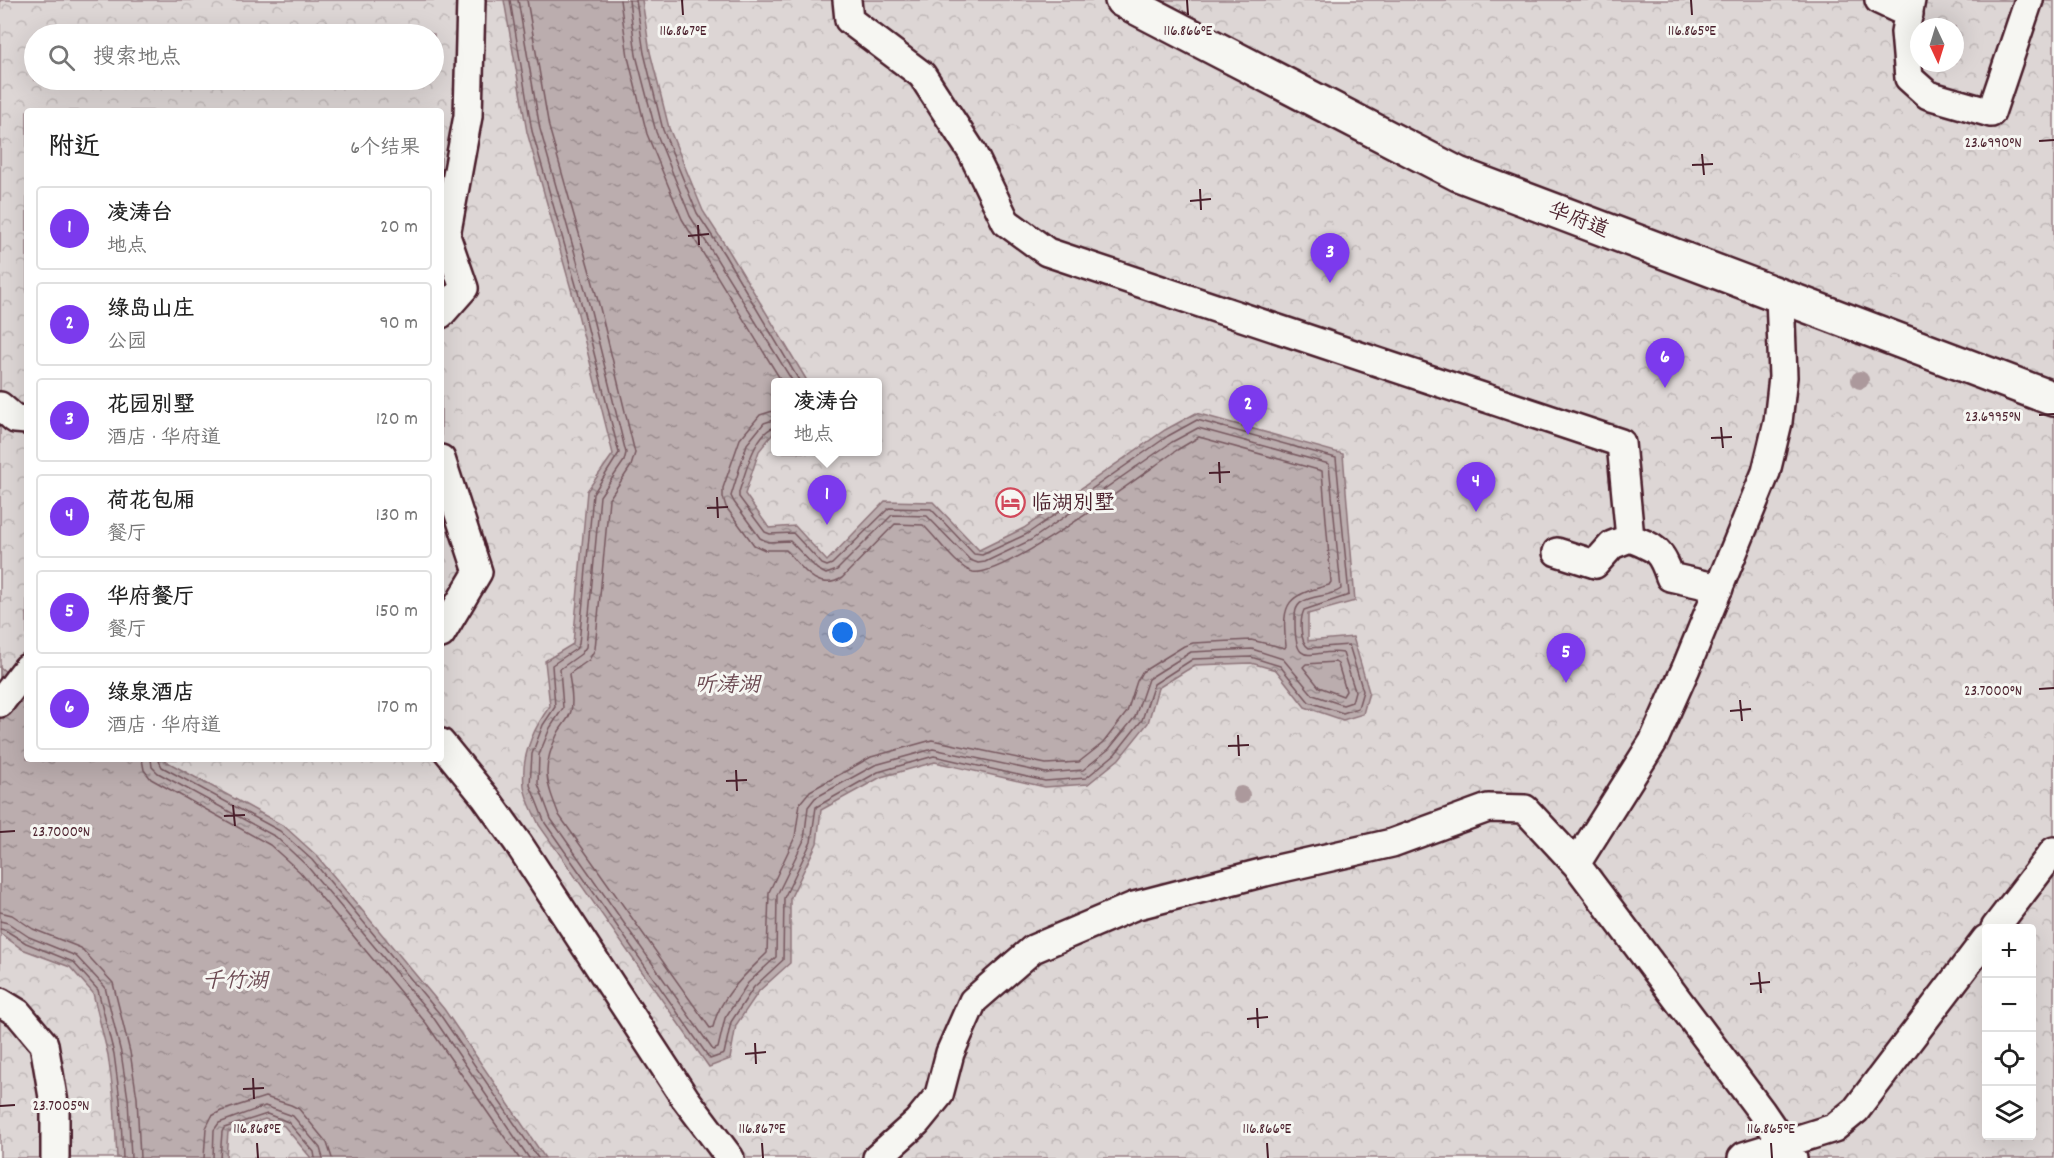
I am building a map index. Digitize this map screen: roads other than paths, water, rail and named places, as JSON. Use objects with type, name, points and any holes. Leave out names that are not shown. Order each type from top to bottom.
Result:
[{"type":"street","points":[[444,311],[464,288],[446,236],[468,116],[471,0]]},
{"type":"street","points":[[847,0],[849,20],[922,75],[972,152],[1006,222],[1047,252],[1621,443],[1630,538]]},
{"type":"street","name":"华府道","points":[[1122,0],[1458,174],[2054,399]]},
{"type":"street","points":[[1879,0],[1910,7],[1905,32],[1909,78],[1928,95],[1991,113],[2029,0]]},
{"type":"street","points":[[1576,864],[1653,742],[1686,668],[1766,472],[1778,422],[1783,377],[1780,295]]},
{"type":"street","points":[[0,406],[15,419],[24,420]]},
{"type":"street","points":[[444,468],[478,572],[444,629]]},
{"type":"street","points":[[1557,552],[1595,564],[1612,545],[1630,538],[1652,546],[1664,560],[1670,577],[1719,588]]},
{"type":"street","points":[[0,703],[24,672]]},
{"type":"street","points":[[444,747],[485,797],[518,843],[685,1098],[730,1158]]},
{"type":"street","points":[[877,1158],[917,1122],[939,1095],[950,1053],[973,1001],[1033,949],[1124,910],[1265,872],[1392,843],[1488,808],[1525,809],[1576,864],[1761,1111],[1793,1158]]},
{"type":"street","points":[[1998,924],[2054,850]]},
{"type":"street","points":[[1742,1158],[1834,1128],[1856,1110],[1982,944]]},
{"type":"street","points":[[0,1002],[18,1013],[44,1044],[55,1109],[56,1158]]},
{"type":"water","name":"听涛湖","points":[[504,0],[642,0],[650,52],[669,128],[703,211],[805,378],[771,378],[771,436],[759,451],[745,494],[769,528],[795,526],[827,561],[885,501],[933,502],[979,550],[1024,528],[1165,430],[1196,413],[1343,454],[1355,601],[1308,614],[1308,641],[1353,637],[1369,692],[1363,714],[1343,720],[1305,707],[1276,670],[1251,663],[1195,665],[1158,688],[1148,723],[1119,759],[1088,784],[1045,787],[935,762],[881,777],[821,810],[817,843],[790,899],[790,963],[759,991],[736,1025],[730,1059],[709,1067],[539,825],[525,791],[524,764],[529,743],[550,706],[545,661],[573,644],[587,491],[613,454],[578,314],[527,132]]},
{"type":"water","name":"千竹湖","points":[[0,667],[24,687],[24,762],[167,762],[284,826],[317,856],[444,1009],[545,1158],[311,1158],[284,1126],[265,1119],[228,1132],[226,1158],[117,1158],[114,1100],[108,1055],[93,993],[70,967],[22,949],[0,933]]},
{"type":"place","name":"花园别墅","points":[[1330,283]]},
{"type":"place","name":"绿泉酒店","points":[[1665,388]]},
{"type":"place","name":"绿岛山庄","points":[[1248,435]]},
{"type":"place","name":"临湖别墅","points":[[1010,502]]},
{"type":"place","name":"荷花包厢","points":[[1476,512]]},
{"type":"place","name":"凌涛台","points":[[827,525]]},
{"type":"place","name":"华府餐厅","points":[[1566,683]]}]
